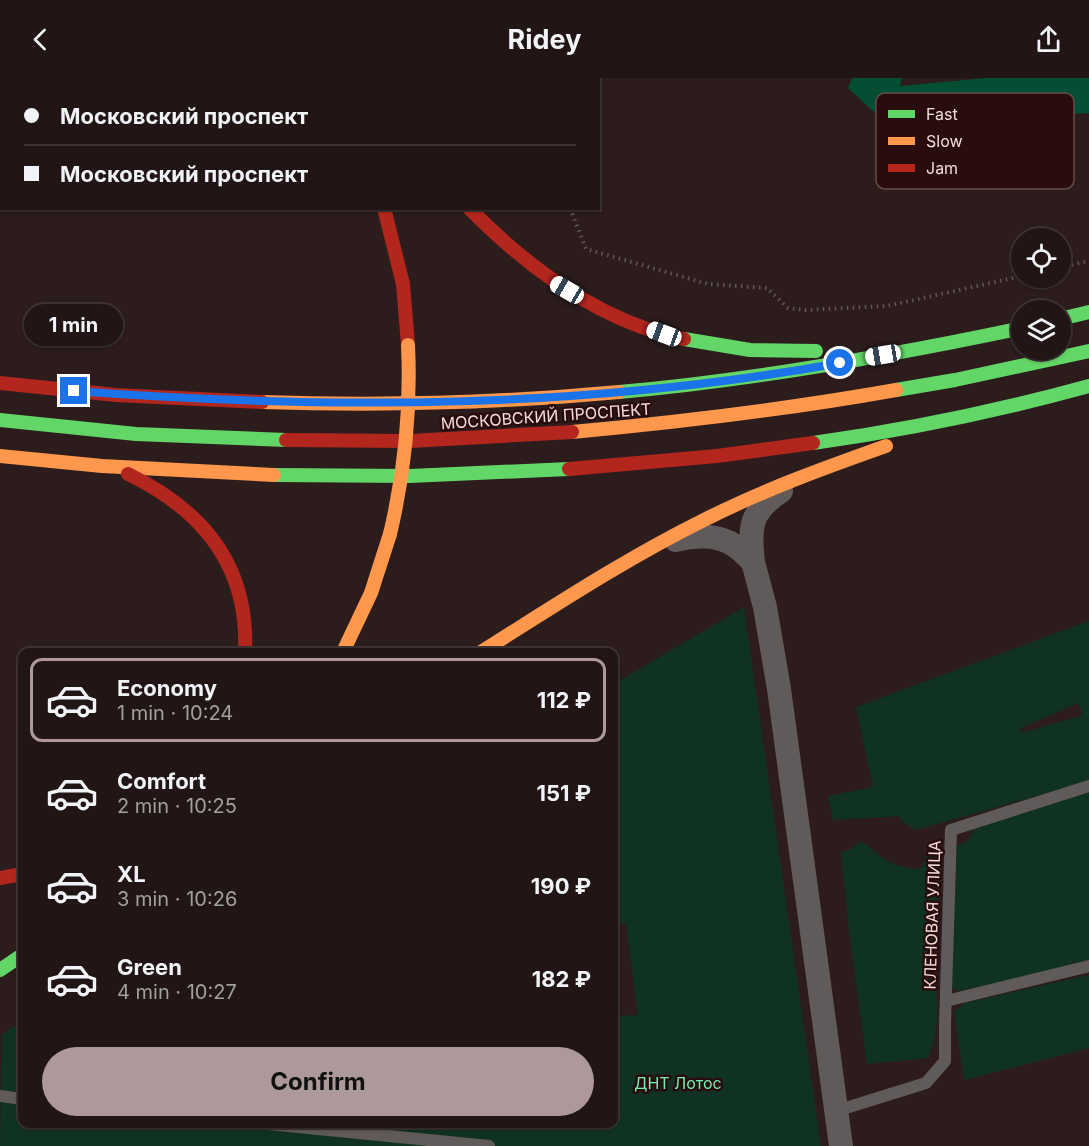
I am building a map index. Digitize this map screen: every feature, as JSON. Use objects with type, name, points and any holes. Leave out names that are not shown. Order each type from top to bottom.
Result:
[{"type":"highway","points":[[345,648],[371,593],[390,534],[398,505],[408,431],[410,380],[403,284],[384,210]]},
{"type":"highway","points":[[471,210],[515,255],[550,281],[624,320],[664,334],[710,345],[756,350],[857,350],[935,346]]},
{"type":"highway","points":[[1071,316],[1089,312]]},
{"type":"highway","name":"МОСКОВСКИЙ ПРОСПЕКТ","points":[[0,383],[74,391],[234,402],[342,404],[485,402],[646,390],[797,370],[1011,330]]},
{"type":"highway","name":"МОСКОВСКИЙ ПРОСПЕКТ","points":[[0,420],[106,430],[261,439],[432,440],[531,435],[662,425],[790,409],[965,379],[1089,351]]},
{"type":"highway","points":[[0,456],[109,467],[232,475],[439,476],[552,471],[674,461],[891,430],[1051,397],[1089,386]]},
{"type":"highway","points":[[487,648],[659,544],[736,504],[803,476],[981,412]]},
{"type":"highway","points":[[109,467],[150,483],[178,501],[218,547],[232,571],[240,594],[245,617],[244,648]]},
{"type":"highway","points":[[0,878],[18,875]]},
{"type":"highway","points":[[0,970],[18,958]]},
{"type":"street","points":[[803,476],[768,500],[755,515],[750,536],[753,562],[765,607],[779,689],[841,1146]]},
{"type":"street","points":[[659,544],[688,536],[711,537],[734,544],[753,562]]},
{"type":"lane","name":"КЛЕНОВАЯ УЛИЦА","points":[[836,1111],[926,1083],[945,1061],[951,830],[1089,786]]},
{"type":"lane","name":"КЛЕНОВАЯ УЛИЦА","points":[[946,1001],[1089,966]]},
{"type":"lane","points":[[0,1096],[18,1098]]},
{"type":"lane","points":[[308,1128],[489,1146]]},
{"type":"path","points":[[571,210],[586,249],[708,284],[767,288],[788,308],[805,310],[887,306],[1011,278]]},
{"type":"path","points":[[1071,265],[1089,261]]},
{"type":"green space","name":"ДНТ Лотос","points":[[744,607],[821,1146],[0,1146],[2,1035],[18,1023],[18,1128],[618,1128],[618,1016],[638,1015],[626,923],[618,924],[618,682]]},
{"type":"green space","points":[[1089,621],[1089,781],[916,830],[901,821],[900,816],[833,820],[828,796],[873,787],[856,707]],"holes":[[[1078,703],[1083,715],[1022,733],[1021,728]]]},
{"type":"green space","points":[[1089,792],[1089,960],[1069,964],[1069,967],[959,991],[950,987],[957,846],[967,841],[977,825]]},
{"type":"green space","points":[[862,841],[882,858],[902,867],[921,869],[927,855],[943,857],[935,945],[937,1020],[933,1045],[928,1058],[867,1064],[841,851],[848,851]]},
{"type":"green space","points":[[1089,975],[1089,1048],[964,1080],[954,1011],[965,1003]]},
{"type":"shaded area","points":[[852,78],[902,78],[900,86],[986,78],[1089,78],[1089,113],[1074,114],[1074,93],[876,93],[876,114],[848,88]]},
{"type":"traffic: fast","points":[[1071,316],[1089,312]]},
{"type":"traffic: fast","points":[[619,392],[721,381],[822,366],[1011,330]]},
{"type":"traffic: fast","points":[[684,339],[750,350],[816,351]]},
{"type":"traffic: fast","points":[[896,390],[955,380],[1089,351]]},
{"type":"traffic: fast","points":[[813,443],[952,419],[1089,386]]},
{"type":"traffic: fast","points":[[0,420],[136,434],[286,440]]},
{"type":"traffic: fast","points":[[274,475],[410,476],[569,469]]},
{"type":"traffic: fast","points":[[0,970],[18,958]]},
{"type":"traffic: slow","points":[[390,534],[400,487],[406,440],[409,393],[408,345]]},
{"type":"traffic: slow","points":[[572,432],[735,414],[896,390]]},
{"type":"traffic: slow","points":[[262,402],[440,403],[619,392]]},
{"type":"traffic: slow","points":[[487,648],[619,566],[704,520],[771,489],[886,446]]},
{"type":"traffic: slow","points":[[0,456],[102,466],[274,475]]},
{"type":"traffic: slow","points":[[345,648],[371,593],[390,534]]},
{"type":"traffic: jam","points":[[384,210],[403,284],[408,345]]},
{"type":"traffic: jam","points":[[471,210],[516,251],[567,290],[623,320],[684,339]]},
{"type":"traffic: jam","points":[[0,383],[116,395],[262,402]]},
{"type":"traffic: jam","points":[[286,440],[410,441],[572,432]]},
{"type":"traffic: jam","points":[[569,469],[717,456],[813,443]]},
{"type":"traffic: jam","points":[[128,474],[155,488],[178,505],[199,523],[216,544],[230,567],[239,593],[244,621],[245,648]]},
{"type":"traffic: jam","points":[[0,878],[18,875]]},
{"type":"route","points":[[74,391],[266,403],[485,402],[646,390],[840,363]]}]
